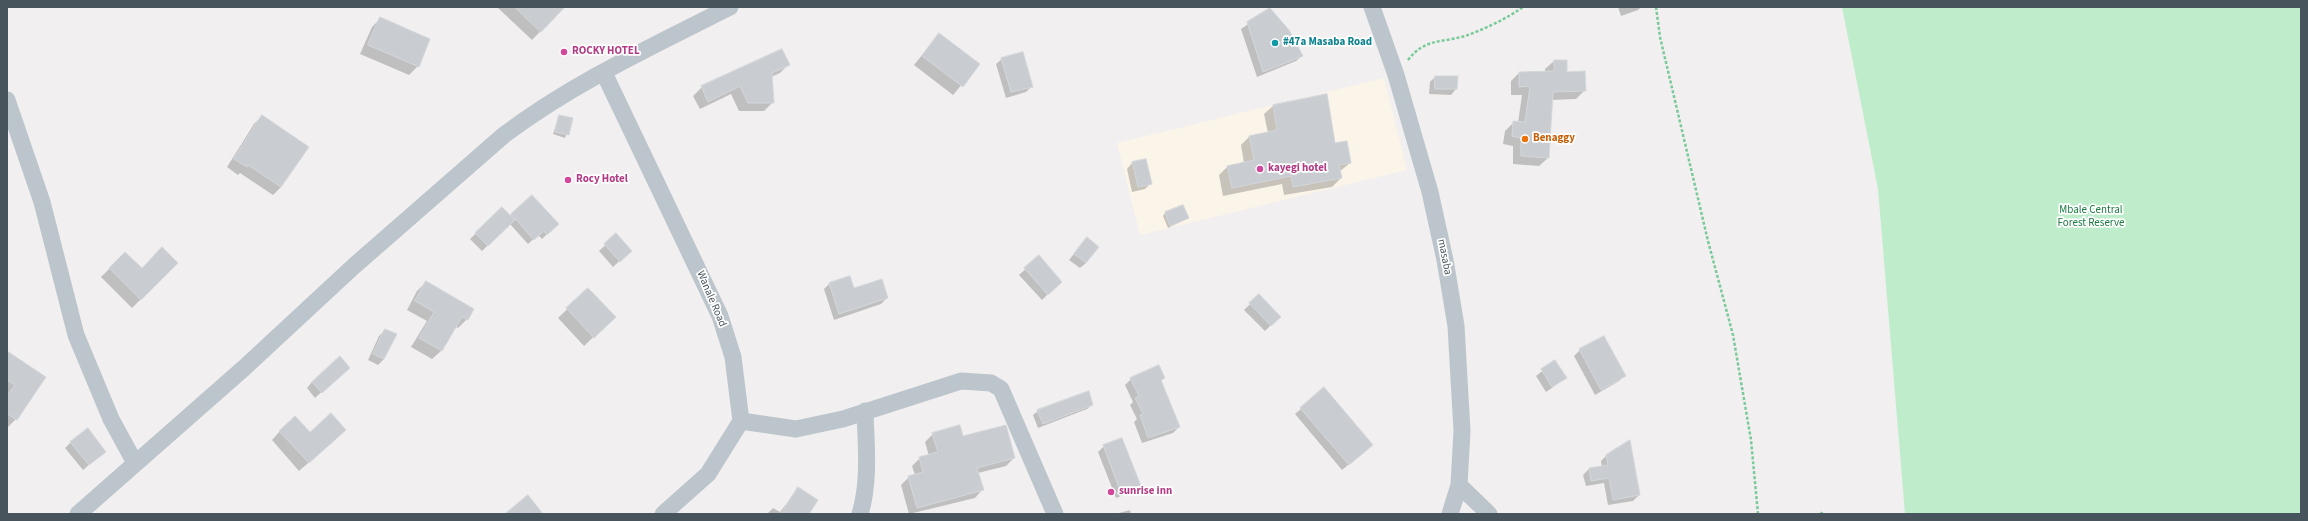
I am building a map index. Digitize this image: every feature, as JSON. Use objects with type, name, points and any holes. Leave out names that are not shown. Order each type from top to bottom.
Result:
[{"type":"street","points":[[78,514],[244,368],[354,266],[504,135],[525,119],[604,73],[730,7]]},
{"type":"street","name":"masaba","points":[[1372,7],[1396,76],[1430,192],[1445,260],[1456,326],[1462,431],[1459,485],[1450,514]]},
{"type":"street","name":"Wanale Road","points":[[604,73],[720,316],[732,357],[740,421]]},
{"type":"street","points":[[7,100],[42,202],[76,335],[111,419],[135,463]]},
{"type":"street","points":[[663,514],[708,474],[740,421],[796,429],[843,419],[961,381],[991,383],[1001,389],[1055,514]]},
{"type":"street","points":[[860,514],[864,500],[866,467],[865,411]]},
{"type":"street","points":[[1459,485],[1489,514]]},
{"type":"path","points":[[1396,76],[1416,49],[1435,41],[1464,36],[1511,16],[1523,7]]},
{"type":"path","points":[[1656,7],[1660,36],[1708,241],[1733,335],[1750,440],[1758,514]]},
{"type":"shaded area","name":"kayegi hotel","points":[[1384,78],[1407,170],[1140,235],[1117,143]]},
{"type":"green space","name":"Mbale Central Forest Reserve","points":[[1842,7],[2301,7],[2301,514],[1905,514],[1878,189]]},
{"type":"building","points":[[515,7],[565,7],[541,32]]},
{"type":"building","name":"#47a Masaba Road","points":[[1270,8],[1289,30],[1303,56],[1263,72],[1247,22]]},
{"type":"building","points":[[380,17],[430,39],[419,67],[368,45]]},
{"type":"building","points":[[939,33],[980,64],[963,87],[922,56]]},
{"type":"building","points":[[782,49],[790,65],[772,73],[774,103],[748,103],[740,86],[708,102],[701,86]]},
{"type":"building","points":[[1023,52],[1033,87],[1011,92],[1001,58]]},
{"type":"building","points":[[1554,60],[1567,60],[1567,72],[1585,71],[1586,91],[1553,92],[1549,158],[1521,156],[1521,138],[1512,136],[1513,121],[1525,122],[1530,86],[1519,87],[1519,72],[1554,71]]},
{"type":"building","points":[[1435,76],[1458,76],[1457,89],[1435,89]]},
{"type":"building","points":[[1327,94],[1335,143],[1347,141],[1351,163],[1339,165],[1342,178],[1293,187],[1291,176],[1232,188],[1227,166],[1254,160],[1249,136],[1277,130],[1273,105]]},
{"type":"building","points":[[262,115],[309,147],[281,187],[248,165],[247,167],[234,159]]},
{"type":"building","points":[[559,115],[573,118],[569,135],[555,132]]},
{"type":"building","points":[[1146,159],[1152,184],[1138,187],[1132,162]]},
{"type":"building","points":[[532,195],[559,224],[547,235],[544,231],[534,240],[511,214]]},
{"type":"building","points":[[1183,205],[1189,218],[1170,226],[1165,212]]},
{"type":"building","points":[[502,207],[515,220],[488,246],[475,233]]},
{"type":"building","points":[[616,233],[632,251],[620,262],[604,244]]},
{"type":"building","points":[[1087,237],[1099,247],[1086,263],[1074,254]]},
{"type":"building","points":[[162,247],[178,263],[141,300],[109,268],[125,252],[142,268]]},
{"type":"building","points":[[1039,255],[1062,282],[1048,295],[1024,268]]},
{"type":"building","points":[[850,276],[854,288],[882,279],[888,298],[839,314],[829,283]]},
{"type":"building","points":[[426,281],[474,309],[468,320],[462,317],[442,351],[419,338],[434,312],[415,301]]},
{"type":"building","points":[[588,288],[616,317],[594,338],[566,308]]},
{"type":"building","points":[[1259,294],[1281,317],[1271,326],[1249,303]]},
{"type":"building","points":[[385,329],[397,334],[384,359],[373,354]]},
{"type":"building","points":[[1604,336],[1626,376],[1601,390],[1579,349]]},
{"type":"building","points":[[7,351],[46,377],[17,420],[7,414],[7,396],[15,385],[7,380]]},
{"type":"building","points":[[340,356],[350,368],[322,393],[312,382]]},
{"type":"building","points":[[1555,360],[1567,378],[1552,387],[1541,369]]},
{"type":"building","points":[[1159,365],[1165,378],[1161,380],[1180,427],[1148,438],[1140,415],[1143,414],[1135,398],[1139,396],[1130,378]]},
{"type":"building","points":[[1324,387],[1373,445],[1349,465],[1300,408]]},
{"type":"building","points":[[1089,391],[1093,405],[1043,424],[1037,410]]},
{"type":"building","points":[[331,413],[346,430],[309,463],[279,431],[295,416],[310,432]]},
{"type":"building","points":[[960,425],[963,436],[1006,425],[1015,458],[977,468],[984,490],[917,508],[908,476],[923,472],[919,457],[938,452],[932,433]]},
{"type":"building","points":[[88,428],[106,452],[89,465],[70,442]]},
{"type":"building","points":[[1122,438],[1141,486],[1121,493],[1103,445]]},
{"type":"building","points":[[1630,440],[1640,495],[1613,500],[1609,478],[1591,481],[1589,468],[1608,465],[1606,455]]},
{"type":"building","points":[[798,487],[818,500],[809,514],[781,514]]},
{"type":"building","points":[[528,495],[543,514],[505,514]]},
{"type":"place","name":"#47a Masaba Road","points":[[1275,43]]},
{"type":"place","name":"ROCKY HOTEL","points":[[564,52]]},
{"type":"place","name":"Benaggy","points":[[1525,139]]},
{"type":"place","name":"kayegi hotel","points":[[1260,169]]},
{"type":"place","name":"Rocy Hotel","points":[[568,180]]},
{"type":"place","name":"sunrise inn","points":[[1111,492]]}]
